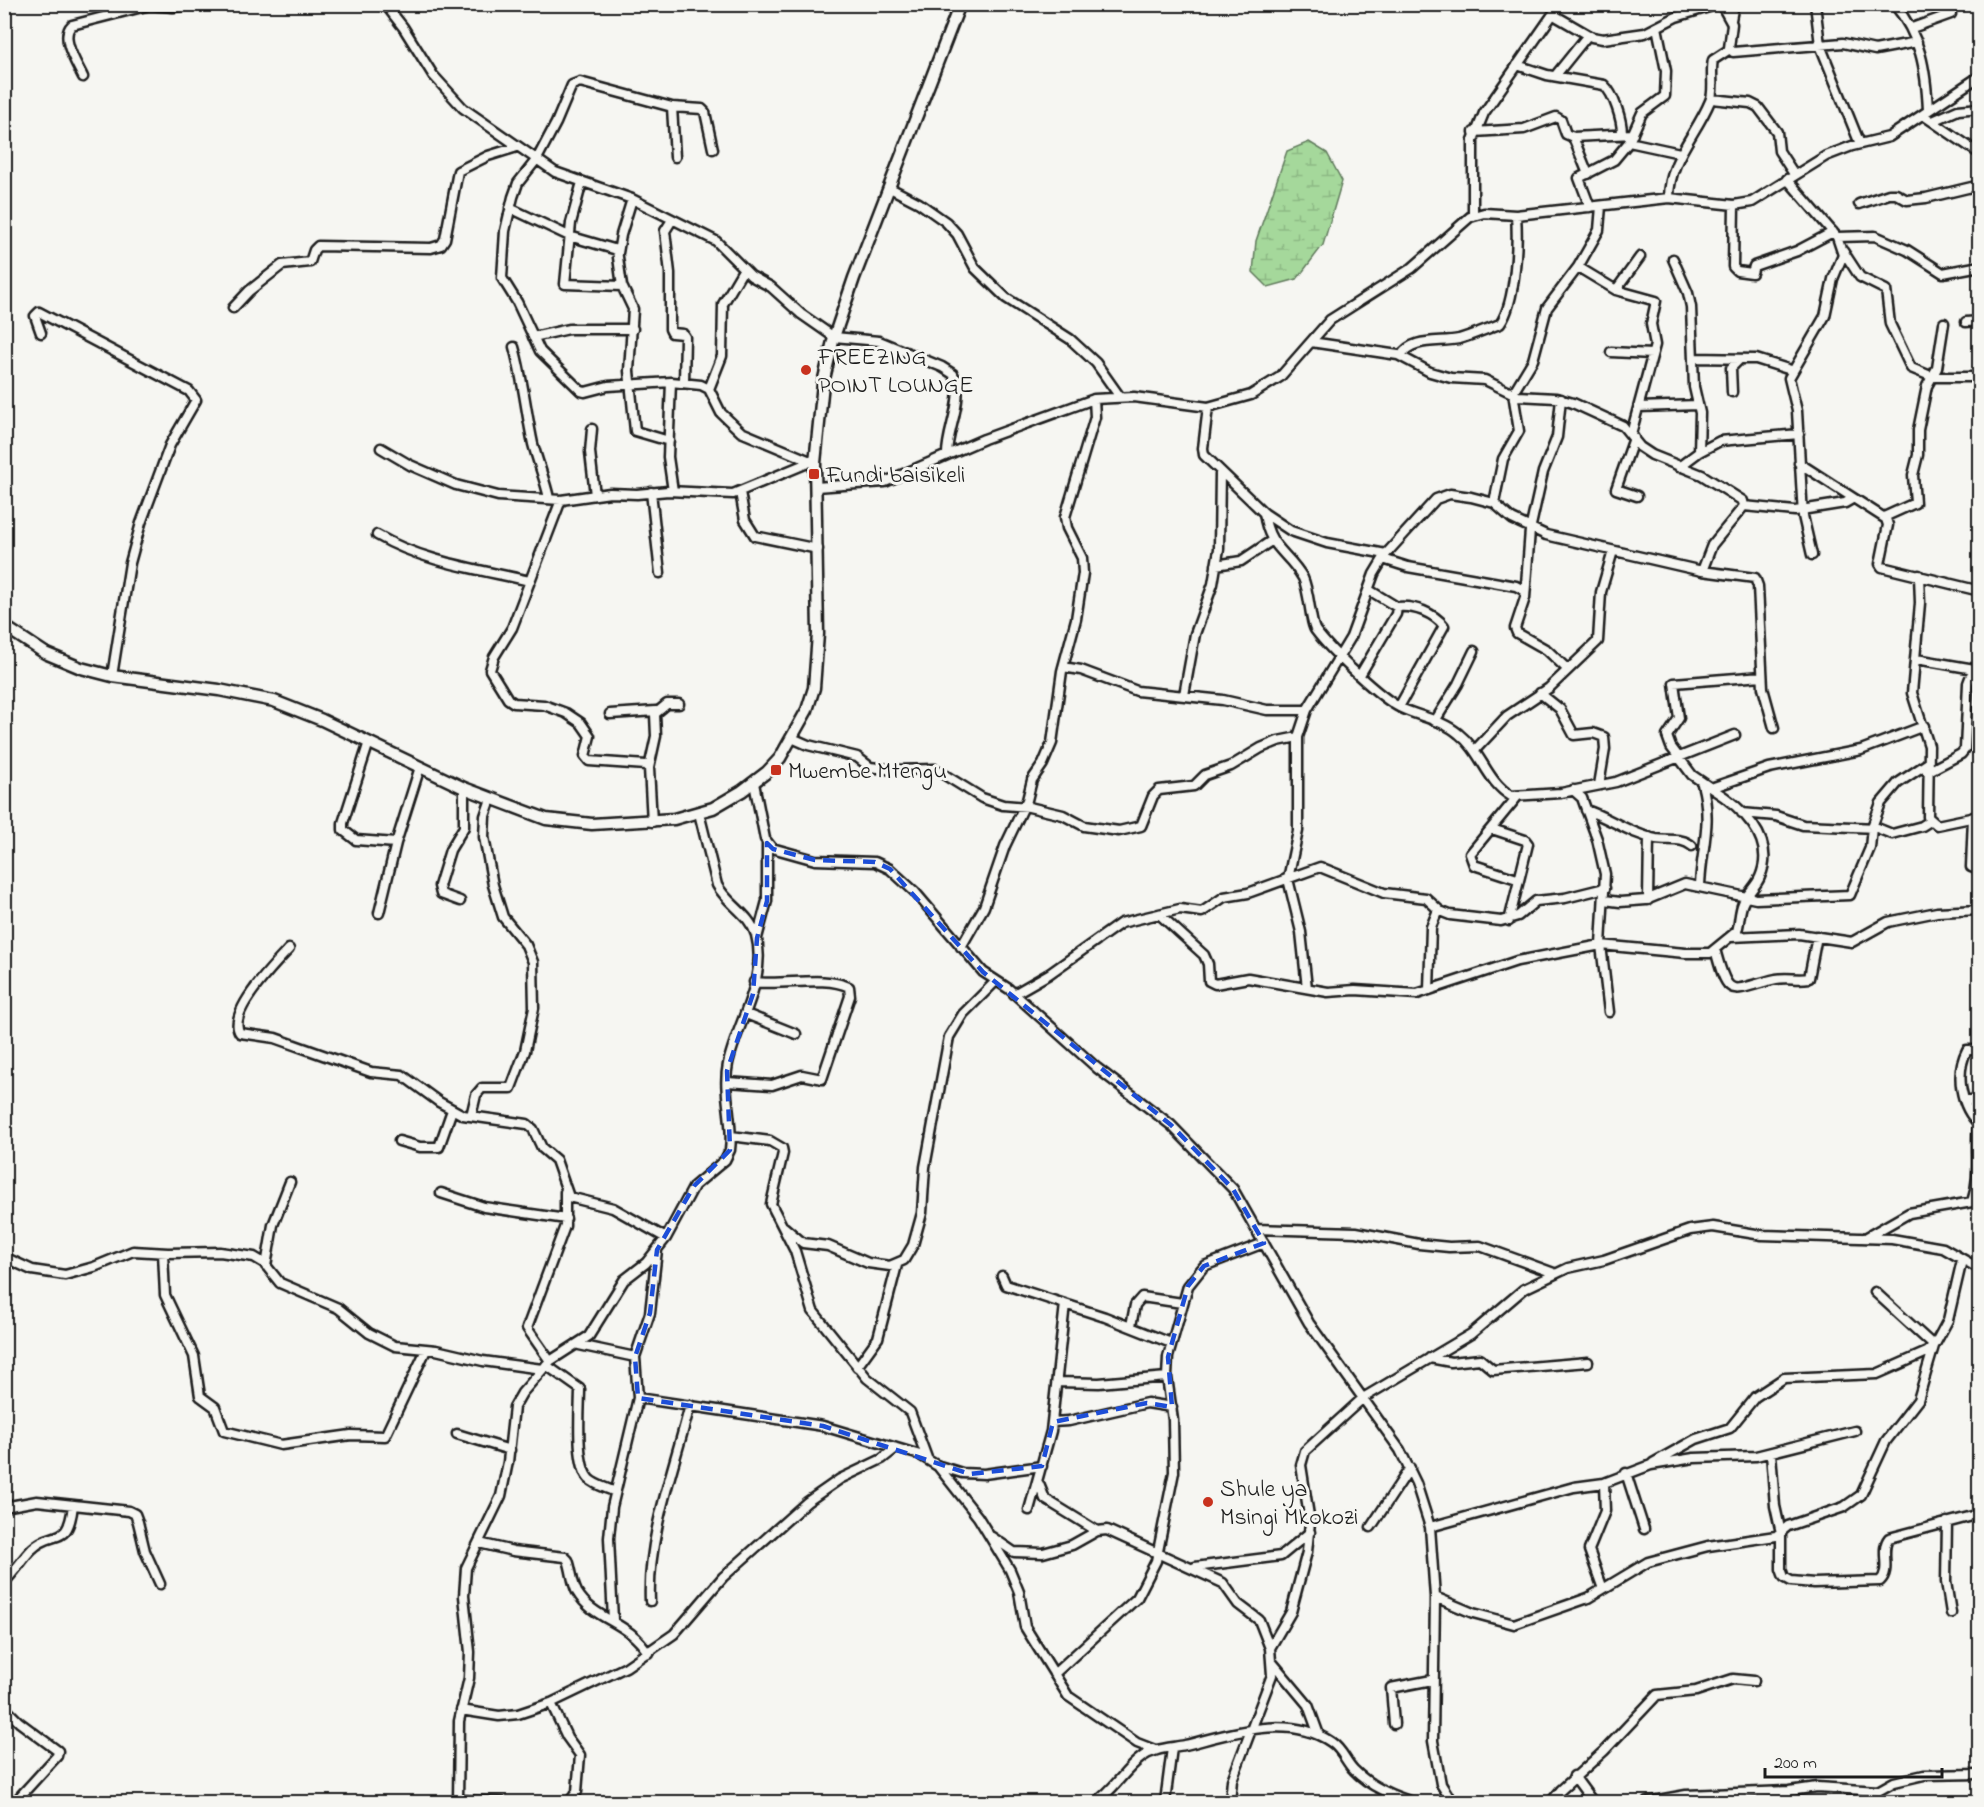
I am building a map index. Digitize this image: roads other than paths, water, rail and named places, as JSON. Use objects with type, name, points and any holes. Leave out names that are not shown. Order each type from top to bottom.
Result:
[{"type":"main road","points":[[4,626],[45,652],[81,668],[112,676],[268,699],[322,720],[464,788],[546,819],[570,823],[652,822],[699,813],[724,803],[754,783],[780,758],[807,710],[816,682],[818,549],[813,462],[823,383],[834,337],[854,278],[960,4]]},
{"type":"street","points":[[83,77],[69,46],[68,34],[72,25],[150,5],[173,7],[201,4]]},
{"type":"street","points":[[386,4],[444,86],[471,114],[517,147],[560,175],[632,199],[716,241],[743,270],[771,287],[801,314],[834,337],[879,341],[942,366],[953,374],[958,390],[947,441],[947,454]]},
{"type":"street","points":[[1473,216],[1474,132],[1484,113],[1560,4]]},
{"type":"street","points":[[1554,15],[1588,35],[1609,39],[1637,35],[1676,17],[1720,4],[1731,20]]},
{"type":"street","points":[[1730,49],[1734,4]]},
{"type":"street","points":[[1815,4],[1820,45],[1860,144]]},
{"type":"street","points":[[1894,4],[1912,28],[1924,60],[1926,112],[1933,121],[1980,154]]},
{"type":"street","points":[[1912,28],[1951,14]]},
{"type":"street","points":[[1590,207],[1579,179],[1614,160],[1631,138],[1642,113],[1660,101],[1666,93],[1666,71],[1657,27]]},
{"type":"street","points":[[1555,76],[1588,35]]},
{"type":"street","points":[[1730,49],[1733,52],[1745,52],[1855,43],[1875,50],[1917,42]]},
{"type":"street","points":[[1669,198],[1669,183],[1680,153],[1712,99],[1713,60],[1730,49]]},
{"type":"street","points":[[1517,65],[1555,76],[1606,86],[1622,119],[1622,133]]},
{"type":"street","points":[[816,487],[885,482],[947,454],[1094,399],[1120,397],[1208,407],[1251,395],[1271,385],[1330,320],[1412,268],[1462,222],[1473,216],[1484,213],[1516,215],[1669,198],[1734,205],[1752,201],[1836,152],[1889,137],[1980,76]]},
{"type":"street","points":[[712,149],[704,110],[672,107],[587,83],[572,85],[537,159],[518,183],[510,208],[503,254],[502,281],[517,302],[540,351],[584,392],[671,382],[684,382],[709,389],[721,413],[741,432],[813,462]]},
{"type":"street","points":[[1712,99],[1750,103],[1758,107],[1777,132],[1779,151],[1791,177],[1835,234],[1842,251],[1860,277],[1886,290],[1890,324],[1906,362],[1914,370],[1933,377],[1980,377]]},
{"type":"street","points":[[672,107],[675,157]]},
{"type":"street","points":[[1933,121],[1958,110],[1980,108]]},
{"type":"street","points":[[1474,132],[1524,129],[1556,117],[1561,120],[1566,134],[1573,137],[1622,133],[1680,153]]},
{"type":"street","points":[[1573,137],[1588,174]]},
{"type":"street","points":[[233,308],[249,291],[282,265],[310,261],[318,246],[431,248],[441,245],[445,239],[458,171],[488,156],[517,147]]},
{"type":"street","points":[[582,182],[569,236],[564,272],[566,285],[622,286]]},
{"type":"street","points":[[1859,204],[1893,194],[1907,200],[1926,198],[1980,185]]},
{"type":"street","points":[[890,188],[920,203],[946,222],[957,234],[975,268],[1006,298],[1070,339],[1096,363],[1120,397]]},
{"type":"street","points":[[632,199],[618,253],[622,286],[633,309],[631,385],[635,431],[669,441]]},
{"type":"street","points":[[1734,205],[1733,267],[1737,271],[1752,273],[1754,266],[1797,251],[1835,234],[1875,236],[1907,250],[1943,273],[1980,266]]},
{"type":"street","points":[[1494,503],[1503,459],[1519,431],[1513,393],[1533,360],[1547,308],[1578,267],[1599,228],[1601,206]]},
{"type":"street","points":[[510,208],[569,236],[615,249],[618,253]]},
{"type":"street","points":[[1401,356],[1406,349],[1414,345],[1462,338],[1500,324],[1508,304],[1517,257],[1516,215]]},
{"type":"street","points":[[672,220],[665,231],[670,273],[670,329],[672,333],[682,333],[685,336],[684,382]]},
{"type":"street","points":[[1812,555],[1803,511],[1797,411],[1789,380],[1791,370],[1825,316],[1842,251]]},
{"type":"street","points":[[1616,290],[1640,257]]},
{"type":"street","points":[[1673,259],[1689,297],[1698,405],[1699,452]]},
{"type":"street","points":[[1578,267],[1616,290],[1655,300],[1651,322],[1656,340],[1633,436],[1616,489],[1637,496]]},
{"type":"street","points":[[709,389],[722,356],[723,304],[743,270]]},
{"type":"street","points":[[41,333],[34,316],[39,312],[189,391],[196,400],[170,445],[141,523],[130,563],[112,676]]},
{"type":"street","points":[[1966,322],[1980,321]]},
{"type":"street","points":[[1884,517],[1915,503],[1913,475],[1918,454],[1918,430],[1927,386],[1933,377],[1944,322]]},
{"type":"street","points":[[533,337],[568,329],[633,329]]},
{"type":"street","points":[[1311,342],[1401,356],[1433,374],[1485,381],[1532,398],[1561,399],[1588,412],[1611,418],[1652,455],[1702,475],[1741,499],[1744,506]]},
{"type":"street","points":[[514,347],[523,380],[533,444],[544,473],[549,498]]},
{"type":"street","points":[[1611,352],[1652,354]]},
{"type":"street","points":[[1693,358],[1762,360],[1791,370]]},
{"type":"street","points":[[1732,392],[1731,368],[1741,359]]},
{"type":"street","points":[[671,382],[669,441],[673,491]]},
{"type":"street","points":[[961,947],[984,907],[1005,846],[1024,806],[1032,780],[1043,764],[1052,742],[1063,667],[1076,619],[1083,563],[1067,528],[1065,517],[1095,417],[1094,399]]},
{"type":"street","points":[[1561,399],[1557,437],[1543,472],[1530,530],[1525,591],[1516,631],[1547,650],[1568,669]]},
{"type":"street","points":[[1639,407],[1698,405]]},
{"type":"street","points":[[1208,407],[1204,455],[1264,513],[1281,525],[1305,537],[1385,556],[1408,567],[1516,586],[1525,591]]},
{"type":"street","points":[[592,429],[590,452],[595,495]]},
{"type":"street","points":[[1680,467],[1699,452],[1726,440],[1799,434]]},
{"type":"street","points":[[381,448],[410,465],[456,485],[498,496],[561,500],[595,495],[673,491],[720,495],[740,492],[813,462]]},
{"type":"street","points":[[1799,463],[1852,499],[1884,517],[1888,525],[1880,566],[1893,572],[1919,575],[1980,591]]},
{"type":"street","points":[[1184,694],[1195,634],[1213,584],[1220,541],[1220,471]]},
{"type":"street","points":[[651,492],[660,573]]},
{"type":"street","points":[[740,492],[744,520],[755,537],[818,549]]},
{"type":"street","points":[[1307,988],[1301,932],[1288,879],[1298,831],[1298,737],[1308,710],[1351,637],[1385,556],[1429,505],[1441,496],[1457,494],[1494,503],[1530,530],[1702,571],[1755,578],[1758,586],[1762,675],[1766,707],[1774,728]]},
{"type":"street","points":[[1744,506],[1803,511],[1852,499]]},
{"type":"street","points":[[561,500],[512,628],[491,663],[490,670],[508,699],[514,703],[544,705],[573,716],[589,734],[585,756],[589,761],[643,764],[649,768]]},
{"type":"street","points":[[1702,571],[1712,545],[1744,506]]},
{"type":"street","points":[[1264,513],[1271,541],[1302,577],[1310,599],[1314,627],[1340,656],[1381,695],[1399,707],[1454,729],[1476,749],[1494,782],[1505,792],[1517,797],[1599,785],[1677,759],[1735,735]]},
{"type":"street","points":[[377,535],[396,546],[426,557],[530,581]]},
{"type":"street","points":[[1216,565],[1242,561],[1271,541]]},
{"type":"street","points":[[1476,749],[1507,716],[1540,693],[1600,638],[1601,591],[1613,551]]},
{"type":"street","points":[[1919,575],[1920,603],[1912,695],[1929,746],[1930,821]]},
{"type":"street","points":[[1369,590],[1397,607],[1413,607],[1428,614],[1444,626],[1399,707]]},
{"type":"street","points":[[1360,675],[1396,614],[1397,607]]},
{"type":"street","points":[[1436,721],[1474,651]]},
{"type":"street","points":[[1604,900],[1620,902],[1648,900],[1679,885],[1700,886],[1760,900],[1850,895],[1870,848],[1872,827],[1885,796],[1898,783],[1965,749],[1968,683],[1976,670],[1916,659]]},
{"type":"street","points":[[1063,667],[1081,670],[1137,691],[1184,694],[1266,710],[1308,710]]},
{"type":"street","points":[[1159,914],[1204,955],[1211,983],[1248,978],[1328,992],[1355,990],[1409,994],[1429,990],[1525,959],[1601,945],[1685,953],[1706,953],[1715,950],[1737,931],[1746,897],[1760,877],[1764,853],[1756,829],[1742,813],[1677,759],[1667,736],[1679,718],[1674,682],[1762,675]]},
{"type":"street","points":[[1540,693],[1560,710],[1574,735],[1593,733],[1604,737],[1605,749],[1599,785]]},
{"type":"street","points":[[610,714],[656,711],[667,704],[679,704]]},
{"type":"street","points":[[652,822],[649,768],[656,736],[656,711]]},
{"type":"street","points":[[1707,786],[1769,768],[1861,750],[1924,726]]},
{"type":"street","points":[[792,738],[818,748],[857,757],[870,767],[894,770],[935,769],[982,798],[1003,805],[1024,806],[1063,815],[1084,826],[1119,831],[1134,829],[1143,823],[1154,796],[1159,790],[1194,786],[1205,775],[1231,766],[1261,748],[1278,741],[1298,737]]},
{"type":"street","points":[[369,742],[343,823],[343,830],[356,840],[396,843]]},
{"type":"street","points":[[379,913],[396,843],[420,767]]},
{"type":"street","points":[[502,1803],[458,1801],[461,1710],[469,1678],[470,1652],[465,1619],[465,1577],[468,1563],[501,1496],[510,1450],[514,1407],[546,1365],[579,1345],[591,1332],[624,1280],[657,1250],[666,1238],[694,1186],[725,1160],[729,1150],[731,1136],[727,1082],[729,1061],[747,1014],[754,982],[757,938],[767,901],[767,843],[754,783]]},
{"type":"street","points":[[1700,886],[1708,837],[1707,786]]},
{"type":"street","points":[[460,901],[441,894],[439,888],[450,850],[464,826],[464,788]]},
{"type":"street","points":[[1573,790],[1582,798],[1604,866],[1605,888],[1601,945],[1609,1012]]},
{"type":"street","points":[[1517,797],[1471,852],[1473,863],[1518,879]]},
{"type":"street","points":[[471,1116],[476,1095],[482,1088],[511,1088],[524,1058],[534,1008],[532,958],[526,945],[503,917],[493,885],[484,837],[485,816],[490,799]]},
{"type":"street","points":[[1586,810],[1623,829],[1650,837],[1683,841],[1692,846]]},
{"type":"street","points":[[699,813],[717,885],[723,895],[751,924],[757,938]]},
{"type":"street","points":[[1742,813],[1780,817],[1803,825],[1872,827],[1892,834],[1922,826],[1930,821]]},
{"type":"street","points":[[1930,821],[1940,825],[1976,817],[1971,867],[1980,870]]},
{"type":"street","points":[[1492,829],[1527,843],[1509,921]]},
{"type":"street","points":[[1648,900],[1650,837]]},
{"type":"street","points":[[767,843],[774,850],[815,860],[875,862],[884,865],[915,892],[983,972],[1014,994],[1071,1048],[1192,1144],[1233,1188],[1309,1323],[1400,1449],[1410,1468],[1430,1527],[1435,1597],[1431,1715],[1435,1761],[1444,1791],[1452,1803]]},
{"type":"street","points":[[1014,994],[1049,974],[1113,927],[1182,909],[1202,912],[1224,897],[1248,893],[1323,867],[1384,893],[1426,898],[1438,910],[1450,915],[1509,921],[1536,901],[1565,898],[1605,888]]},
{"type":"street","points":[[1429,990],[1431,927],[1438,910]]},
{"type":"street","points":[[1731,937],[1785,933],[1856,942],[1888,922],[1937,912],[1980,910]]},
{"type":"street","points":[[1715,950],[1725,982],[1730,987],[1748,989],[1778,978],[1809,978],[1817,936]]},
{"type":"street","points":[[289,949],[258,982],[246,1001],[238,1024],[240,1033],[275,1038],[371,1072],[402,1075],[452,1110],[471,1116],[523,1122],[531,1127],[542,1148],[558,1165],[565,1191],[566,1219],[526,1328],[546,1365],[580,1389],[578,1414],[586,1473],[593,1482],[615,1492]]},
{"type":"street","points":[[784,1227],[806,1244],[828,1246],[867,1263],[897,1264],[904,1260],[913,1245],[922,1213],[925,1167],[949,1037],[963,1014],[996,981]]},
{"type":"street","points":[[727,1082],[772,1085],[802,1075],[822,1079],[850,996],[849,987],[831,982],[780,985],[754,982]]},
{"type":"street","points":[[747,1014],[796,1034]]},
{"type":"street","points":[[1866,1238],[1910,1213],[1972,1202],[1979,1174],[1976,1144],[1979,1125],[1965,1100],[1959,1072],[1968,1049],[1980,1050]]},
{"type":"street","points":[[1965,1100],[1980,1100]]},
{"type":"street","points":[[399,1141],[420,1147],[439,1147],[452,1110]]},
{"type":"street","points":[[731,1136],[770,1142],[782,1148],[783,1153],[771,1202],[795,1251],[813,1311],[872,1383],[910,1412],[927,1458]]},
{"type":"street","points":[[266,1266],[273,1225],[290,1182]]},
{"type":"street","points":[[565,1191],[574,1199],[623,1212],[666,1238]]},
{"type":"street","points":[[441,1193],[483,1208],[566,1219]]},
{"type":"street","points":[[1270,1648],[1291,1612],[1310,1532],[1307,1498],[1301,1473],[1302,1456],[1309,1446],[1363,1398],[1471,1334],[1516,1293],[1554,1274],[1704,1228],[1762,1235],[1892,1239],[1939,1246],[1980,1269]]},
{"type":"street","points":[[1257,1230],[1356,1232],[1419,1244],[1449,1247],[1480,1246],[1554,1274]]},
{"type":"street","points":[[1054,1674],[1137,1598],[1159,1552],[1174,1472],[1172,1407],[1167,1377],[1171,1343],[1188,1286],[1204,1266],[1264,1243]]},
{"type":"street","points":[[613,1620],[609,1538],[615,1492],[629,1446],[638,1398],[635,1357],[650,1313],[657,1250]]},
{"type":"street","points":[[4,1257],[32,1270],[64,1275],[94,1267],[133,1251],[227,1253],[254,1257],[266,1266],[280,1282],[338,1308],[369,1333],[388,1343],[546,1365]]},
{"type":"street","points":[[163,1253],[165,1294],[194,1356],[200,1396],[213,1404],[222,1427],[230,1434],[281,1445],[351,1435],[384,1436],[426,1350]]},
{"type":"street","points":[[1435,1597],[1473,1613],[1514,1624],[1588,1598],[1635,1568],[1663,1557],[1781,1533],[1788,1526],[1844,1507],[1859,1497],[1886,1441],[1918,1400],[1934,1346],[1948,1320],[1962,1260]]},
{"type":"street","points":[[857,1367],[878,1338],[897,1264]]},
{"type":"street","points":[[1002,1276],[1005,1285],[1131,1326],[1171,1343]]},
{"type":"street","points":[[1875,1292],[1934,1346]]},
{"type":"street","points":[[1131,1326],[1135,1305],[1142,1297],[1182,1304]]},
{"type":"street","points":[[1029,1510],[1039,1483],[1052,1422],[1065,1304]]},
{"type":"street","points":[[579,1345],[635,1357]]},
{"type":"street","points":[[1651,1465],[1695,1439],[1730,1428],[1750,1401],[1784,1378],[1877,1374],[1911,1361],[1934,1346]]},
{"type":"street","points":[[1430,1358],[1451,1362],[1480,1359],[1492,1370],[1588,1362]]},
{"type":"street","points":[[1057,1382],[1099,1383],[1167,1377]]},
{"type":"street","points":[[638,1398],[823,1426],[927,1458],[936,1465],[972,1509],[987,1533],[1017,1585],[1025,1627],[1054,1674],[1076,1703],[1096,1713],[1137,1743],[1155,1750]]},
{"type":"street","points":[[1052,1422],[1069,1421],[1147,1403],[1172,1407]]},
{"type":"street","points":[[650,1601],[649,1573],[652,1547],[690,1405]]},
{"type":"street","points":[[1430,1527],[1574,1487],[1604,1483],[1651,1465],[1694,1458],[1745,1457],[1771,1453],[1855,1431]]},
{"type":"street","points":[[457,1434],[510,1450]]},
{"type":"street","points":[[461,1710],[510,1716],[551,1703],[611,1675],[648,1653],[674,1634],[723,1577],[807,1502],[840,1479],[882,1459],[897,1448]]},
{"type":"street","points":[[1771,1453],[1775,1506],[1781,1533],[1781,1569],[1787,1580],[1838,1584],[1881,1580],[1885,1573],[1885,1546],[1888,1539],[1980,1514]]},
{"type":"street","points":[[936,1465],[970,1474],[1042,1466]]},
{"type":"street","points":[[1371,1527],[1410,1468]]},
{"type":"street","points":[[1626,1473],[1644,1529]]},
{"type":"street","points":[[1039,1483],[1045,1499],[1096,1532]]},
{"type":"street","points":[[1603,1590],[1589,1550],[1605,1510],[1604,1483]]},
{"type":"street","points":[[4,1507],[37,1501],[129,1511],[135,1514],[145,1551],[160,1584]]},
{"type":"street","points":[[4,1582],[33,1549],[66,1532],[70,1525],[73,1504]]},
{"type":"street","points":[[1947,1522],[1946,1582],[1951,1613]]},
{"type":"street","points":[[987,1533],[1012,1552],[1035,1554],[1060,1549],[1096,1532],[1107,1530],[1192,1567],[1227,1586],[1238,1604],[1259,1620],[1270,1648],[1272,1675],[1232,1780],[1230,1803]]},
{"type":"street","points":[[1192,1567],[1281,1556],[1310,1532]]},
{"type":"street","points":[[479,1543],[513,1551],[565,1557],[568,1560],[578,1594],[591,1609],[636,1635],[648,1653]]},
{"type":"street","points":[[1272,1662],[1306,1701],[1313,1713],[1319,1736]]},
{"type":"street","points":[[1551,1803],[1574,1776],[1605,1751],[1657,1695],[1696,1691],[1733,1679],[1754,1681]]},
{"type":"street","points":[[1394,1724],[1390,1705],[1392,1687],[1432,1680]]},
{"type":"street","points":[[551,1703],[567,1737],[579,1752],[577,1792],[569,1803]]},
{"type":"street","points":[[4,1707],[19,1722],[58,1751],[57,1756],[15,1803]]},
{"type":"street","points":[[1096,1803],[1140,1758],[1155,1750],[1253,1728],[1292,1729],[1319,1736],[1340,1749],[1359,1775],[1386,1791],[1414,1803]]},
{"type":"street","points":[[1164,1803],[1172,1748]]},
{"type":"street","points":[[1647,1803],[1817,1787],[1878,1791],[1894,1782],[1924,1775],[1980,1774]]},
{"type":"street","points":[[1574,1776],[1593,1803]]},
{"type":"place","name":"FREEZING POINT LOUNGE","points":[[806,370]]},
{"type":"place","name":"Fundi baisikeli","points":[[814,474]]},
{"type":"place","name":"Mwembe Mtengu","points":[[776,770]]},
{"type":"place","name":"Shule ya Msingi Mkokozi","points":[[1208,1502]]}]
